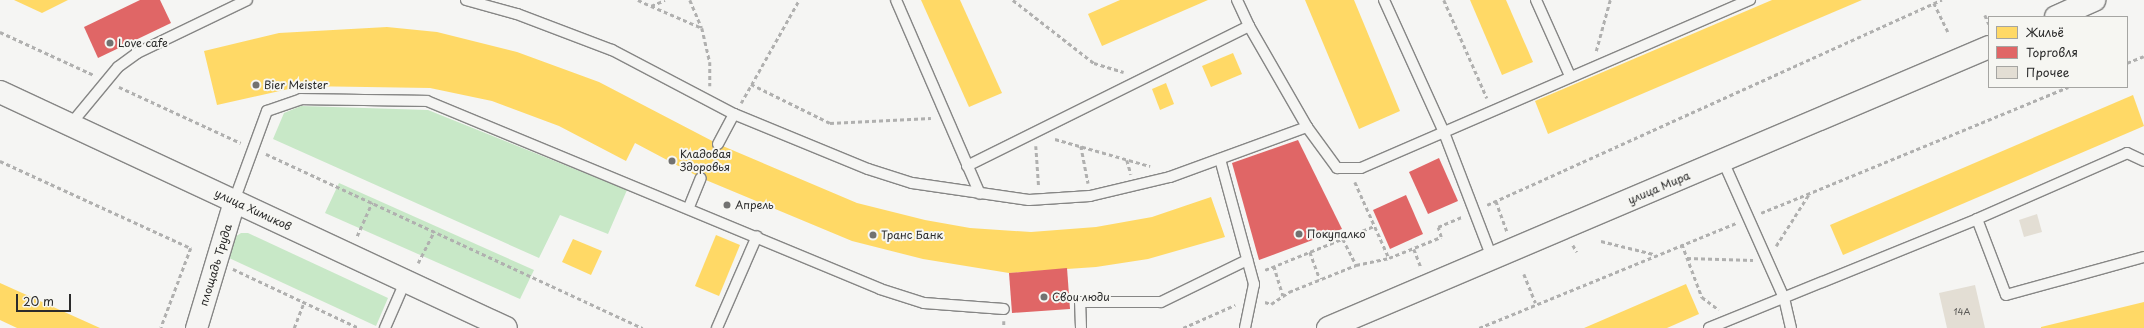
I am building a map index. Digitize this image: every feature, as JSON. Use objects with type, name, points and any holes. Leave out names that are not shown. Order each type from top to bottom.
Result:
[{"type":"street","points":[[2058,16],[2094,0]]},
{"type":"street","name":"улица Мира","points":[[1328,328],[1493,260],[1988,47]]},
{"type":"street","name":"улица Химиков","points":[[0,92],[404,282],[506,328]]},
{"type":"street","name":"площадь Труда","points":[[196,328],[234,201]]},
{"type":"lane","points":[[70,125],[106,81],[138,52],[247,0]]},
{"type":"lane","points":[[466,0],[517,14],[612,50],[710,100],[734,114],[868,169],[912,183],[980,194],[1040,200],[1090,196],[1178,174],[1308,127]]},
{"type":"lane","points":[[896,0],[980,194]]},
{"type":"lane","points":[[1237,0],[1249,26],[1308,127],[1337,168],[1361,168],[1443,130],[1750,0]]},
{"type":"lane","points":[[1384,0],[1443,130],[1493,260]]},
{"type":"lane","points":[[1536,0],[1570,76]]},
{"type":"lane","points":[[967,166],[1249,26]]},
{"type":"lane","points":[[234,201],[267,111],[301,99],[427,101],[689,207],[880,289],[924,303],[1004,309]]},
{"type":"lane","points":[[718,144],[734,114]]},
{"type":"lane","points":[[1709,328],[1977,219],[2126,153],[2144,161]]},
{"type":"lane","points":[[1220,159],[1251,275],[1251,298],[1245,328]]},
{"type":"lane","points":[[1723,161],[1784,298],[1791,328]]},
{"type":"lane","points":[[689,207],[701,178]]},
{"type":"lane","points":[[1977,219],[2006,295],[2144,257]]},
{"type":"lane","points":[[717,328],[757,236]]},
{"type":"lane","points":[[1081,328],[1080,302],[1161,302],[1247,260]]},
{"type":"lane","points":[[385,328],[404,282]]},
{"type":"path","points":[[638,0],[702,28]]},
{"type":"path","points":[[651,6],[665,0]]},
{"type":"path","points":[[690,0],[702,28],[710,62],[710,100]]},
{"type":"path","points":[[734,114],[799,0]]},
{"type":"path","points":[[1013,0],[1094,63],[1143,78]]},
{"type":"path","points":[[1444,0],[1492,109]]},
{"type":"path","points":[[1592,67],[1610,0]]},
{"type":"path","points":[[1183,328],[1251,298],[1271,304],[1283,296],[1320,279],[1356,265],[1389,258],[1441,237],[1438,227],[1942,0]]},
{"type":"path","points":[[1934,3],[1948,32]]},
{"type":"path","points":[[1985,15],[1988,22]]},
{"type":"path","points":[[0,32],[643,328]]},
{"type":"path","points":[[2128,63],[2144,56]]},
{"type":"path","points":[[751,84],[830,123],[946,117]]},
{"type":"path","points":[[1479,328],[1654,255],[1749,218],[2066,88]]},
{"type":"path","points":[[1040,200],[1034,133],[1178,174]]},
{"type":"path","points":[[1081,146],[1090,196]]},
{"type":"path","points":[[0,161],[191,248],[359,328]]},
{"type":"path","points":[[1349,168],[1389,258]]},
{"type":"path","points":[[1687,258],[1767,260],[1809,193]]},
{"type":"path","points":[[1496,201],[1508,233]]},
{"type":"path","points":[[364,239],[357,236],[372,202]]},
{"type":"path","points":[[1251,275],[1374,226]]},
{"type":"path","points":[[413,261],[419,264],[434,231]]},
{"type":"path","points":[[1343,239],[1356,265]]},
{"type":"path","points":[[1601,241],[1654,255]]},
{"type":"path","points":[[1682,244],[1702,297],[1731,319]]},
{"type":"path","points":[[161,328],[191,248]]},
{"type":"path","points":[[1310,252],[1320,279]]},
{"type":"path","points":[[1274,266],[1283,296]]},
{"type":"path","points":[[1524,274],[1536,304]]},
{"type":"path","points":[[294,328],[304,302]]},
{"type":"green space","points":[[301,106],[428,110],[627,190],[608,234],[560,215],[539,258],[273,139],[284,113]]},
{"type":"green space","points":[[339,183],[534,270],[520,299],[325,213]]},
{"type":"green space","points":[[241,233],[248,233],[388,298],[376,326],[229,258],[235,237]]},
{"type":"building: Жильё","points":[[14,0],[68,0],[42,13]]},
{"type":"building: Жильё","points":[[921,0],[960,0],[1002,93],[969,107]]},
{"type":"building: Жильё","points":[[1120,0],[1208,0],[1102,46],[1088,14]]},
{"type":"building: Жильё","points":[[1305,0],[1354,0],[1400,111],[1359,129]]},
{"type":"building: Жильё","points":[[1470,0],[1506,0],[1533,62],[1502,75]]},
{"type":"building: Жильё","points":[[1772,0],[1862,0],[1548,134],[1535,101]]},
{"type":"building: Жильё","points":[[387,27],[437,32],[517,52],[599,82],[718,144],[857,203],[925,220],[970,228],[1031,232],[1096,227],[1152,217],[1211,197],[1225,237],[1148,259],[1096,267],[1009,273],[923,259],[852,241],[701,178],[635,143],[626,161],[559,126],[492,101],[430,88],[302,86],[217,105],[204,51],[279,33]]},
{"type":"building: Жильё","points":[[1233,53],[1242,74],[1211,87],[1202,66]]},
{"type":"building: Жильё","points":[[1166,83],[1174,104],[1160,110],[1152,89]]},
{"type":"building: Жильё","points":[[2133,95],[2144,126],[1843,255],[1830,225]]},
{"type":"building: Жильё","points":[[716,235],[740,245],[719,296],[695,286]]},
{"type":"building: Жильё","points":[[573,239],[602,251],[591,275],[562,262]]},
{"type":"building: Жильё","points":[[0,283],[100,328],[17,328],[0,320]]},
{"type":"building: Жильё","points":[[1686,284],[1699,314],[1667,328],[1584,328]]},
{"type":"building: Жильё","points":[[2144,302],[2144,328],[2041,328],[2041,327]]},
{"type":"building: Торговля","name":"Love cafe","points":[[140,0],[160,0],[171,23],[98,58],[84,27]]},
{"type":"building: Торговля","points":[[1298,140],[1342,229],[1259,260],[1232,163]]},
{"type":"building: Торговля","points":[[1439,158],[1458,201],[1428,214],[1409,172]]},
{"type":"building: Торговля","points":[[1406,195],[1423,234],[1390,249],[1373,210]]},
{"type":"building: Торговля","points":[[1067,268],[1070,309],[1012,313],[1009,273]]},
{"type":"building: Прочее","points":[[2037,214],[2042,232],[2024,237],[2019,220]]},
{"type":"building: Прочее","points":[[1975,285],[1985,328],[1947,328],[1939,293]]},
{"type":"place","name":"Love cafe","points":[[110,43]]},
{"type":"place","name":"Bier Meister","points":[[256,85]]},
{"type":"place","name":"Кладовая Здоровья","points":[[672,161]]},
{"type":"place","name":"Апрель","points":[[727,205]]},
{"type":"place","name":"Покупалко","points":[[1299,234]]},
{"type":"place","name":"Транс Банк","points":[[873,235]]},
{"type":"place","name":"Свои люди","points":[[1044,297]]}]
